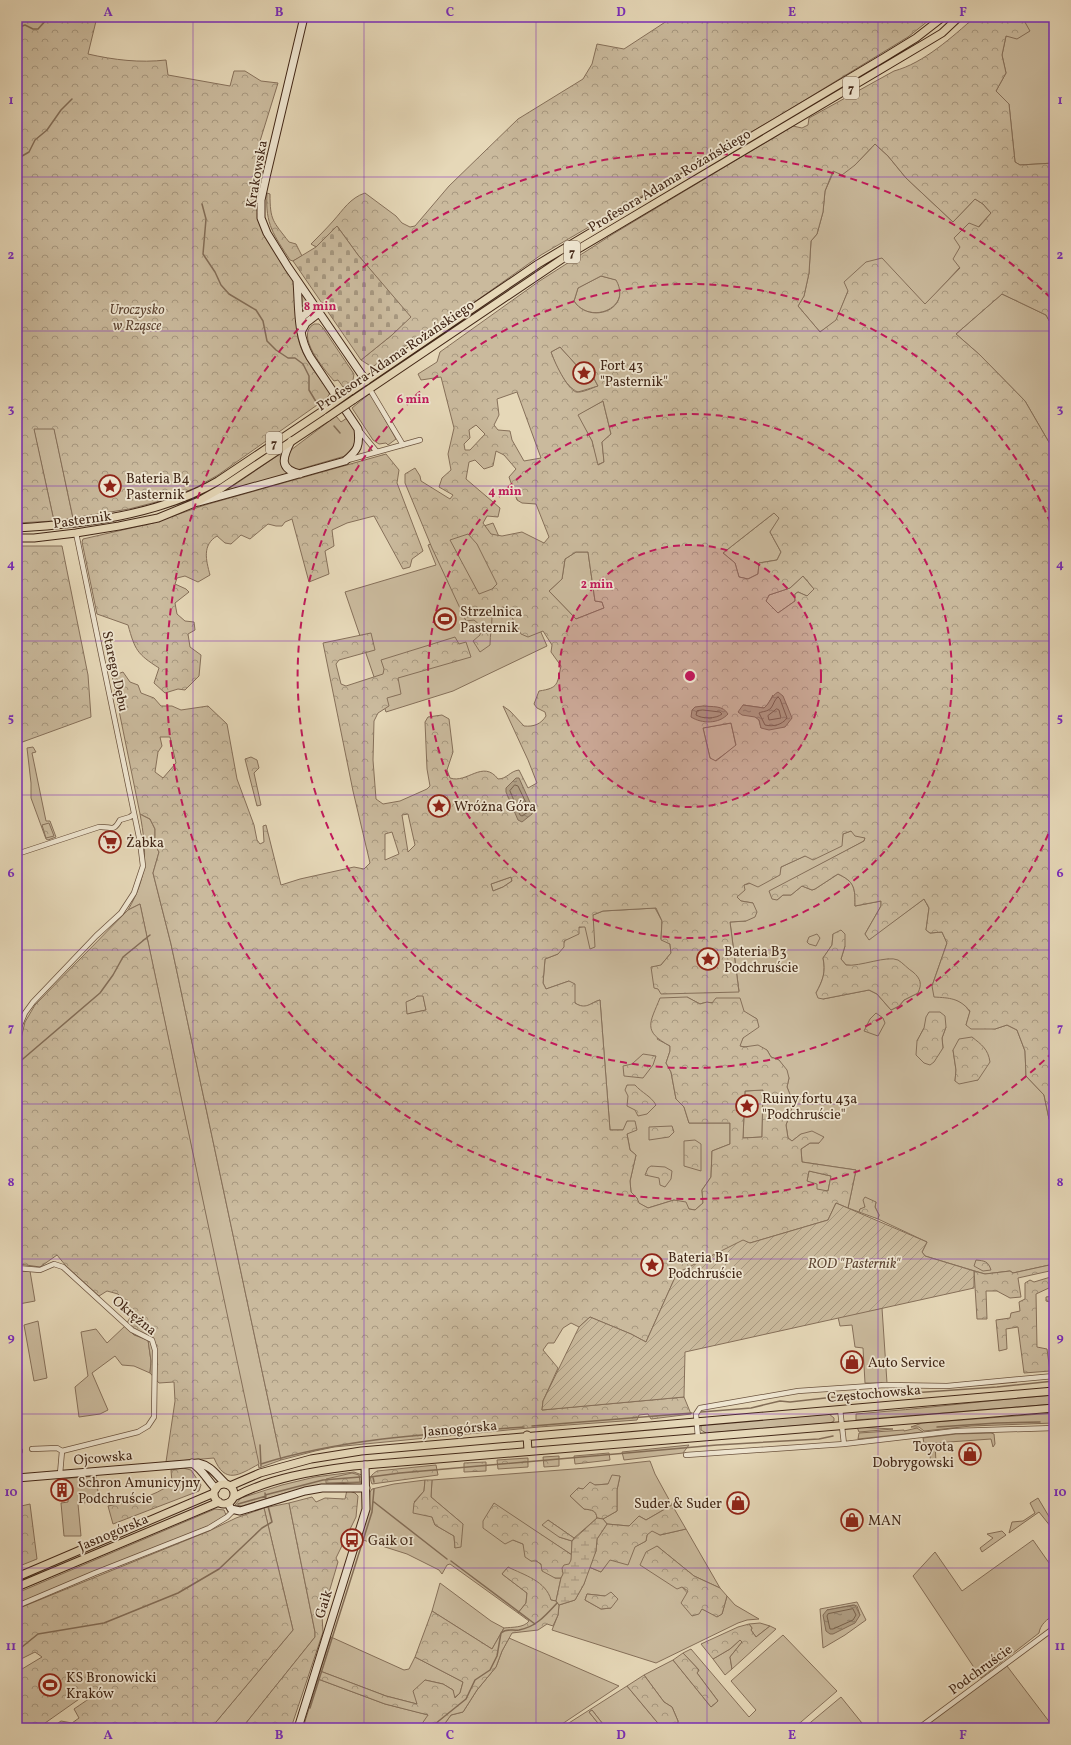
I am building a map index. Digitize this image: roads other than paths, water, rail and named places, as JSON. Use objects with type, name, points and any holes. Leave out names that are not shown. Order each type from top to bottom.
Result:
[{"type":"main road","name":"Profesora Adama Rożańskiego","points":[[225,476],[538,264],[885,57],[916,38],[943,17]]},
{"type":"main road","name":"Profesora Adama Rożańskiego","points":[[236,479],[544,269],[921,46],[942,33],[959,17]]},
{"type":"main road","name":"Pasternik","points":[[17,528],[56,525],[100,519],[157,507],[200,490],[225,476]]},
{"type":"main road","name":"Pasternik","points":[[17,538],[56,536],[158,518],[197,502],[236,479]]},
{"type":"main road","points":[[56,525],[61,527],[62,530],[56,536]]},
{"type":"main road","name":"Częstochowska","points":[[697,1421],[1054,1392]]},
{"type":"main road","points":[[698,1438],[1054,1408]]},
{"type":"main road","name":"Jasnogórska","points":[[228,1485],[260,1473],[338,1453],[697,1421]]},
{"type":"main road","points":[[528,1435],[528,1451]]},
{"type":"main road","name":"Jasnogórska","points":[[234,1497],[255,1488],[291,1477],[364,1465],[698,1438]]},
{"type":"main road","points":[[221,1485],[228,1485],[234,1491],[234,1497],[228,1503],[219,1502],[216,1498],[215,1491],[221,1485]]},
{"type":"main road","name":"Jasnogórska","points":[[17,1576],[215,1491]]},
{"type":"main road","name":"Jasnogórska","points":[[17,1587],[219,1502]]},
{"type":"street","name":"Krakowska","points":[[304,17],[267,173],[261,208],[261,218],[265,230],[297,280],[366,381]]},
{"type":"street","points":[[1050,17],[1054,22]]},
{"type":"street","points":[[297,280],[301,332],[304,346],[358,429],[378,452]]},
{"type":"street","points":[[300,321],[303,316],[317,310]]},
{"type":"street","points":[[301,332],[306,323],[317,310]]},
{"type":"street","points":[[369,388],[403,445]]},
{"type":"street","points":[[345,460],[354,454],[357,449],[360,440],[358,429]]},
{"type":"street","points":[[197,502],[420,440]]},
{"type":"street","points":[[291,441],[285,455],[284,464],[290,471],[300,474]]},
{"type":"street","name":"Starego Dębu","points":[[17,1032],[25,1013],[33,1002],[96,936],[121,913],[134,893],[142,866],[140,842],[76,533]]},
{"type":"street","points":[[17,854],[99,827],[117,827],[120,820],[134,814]]},
{"type":"street","name":"Okrężna","points":[[17,1268],[40,1270],[57,1264],[63,1267],[93,1293],[126,1326],[152,1340],[155,1350],[154,1417],[148,1426],[138,1432],[62,1451],[56,1448],[32,1449]]},
{"type":"street","points":[[698,1438],[696,1414],[700,1408],[793,1392],[885,1385],[947,1386],[1054,1376]]},
{"type":"street","points":[[840,1409],[844,1444]]},
{"type":"street","points":[[686,1455],[844,1444],[956,1431],[1054,1428]]},
{"type":"street","points":[[60,1474],[62,1451]]},
{"type":"street","points":[[192,1463],[202,1470],[215,1491]]},
{"type":"street","name":"Ojcowska","points":[[17,1478],[192,1463],[205,1464],[218,1474],[228,1485]]},
{"type":"street","name":"Gaik","points":[[298,1728],[366,1509],[364,1465]]},
{"type":"street","points":[[228,1503],[234,1510],[240,1511],[305,1491],[322,1488],[366,1488]]},
{"type":"street","points":[[17,1606],[95,1573],[209,1528],[227,1517],[234,1510]]},
{"type":"street","name":"Podchruście","points":[[919,1728],[1054,1628]]},
{"type":"water","points":[[778,692],[783,696],[792,718],[785,727],[769,730],[761,728],[759,720],[755,717],[742,715],[738,712],[743,705],[764,708]]},
{"type":"water","points":[[703,706],[720,708],[728,714],[720,720],[710,722],[700,721],[691,717],[692,710],[695,707]]},
{"type":"water","points":[[516,778],[519,778],[533,809],[532,814],[522,822],[518,820],[506,792],[506,788]]},
{"type":"water","points":[[855,1605],[860,1615],[855,1623],[833,1634],[826,1631],[823,1615],[827,1610]]},
{"type":"waterway","points":[[17,28],[25,25],[33,29],[38,29],[49,17]]},
{"type":"waterway","points":[[17,159],[29,152],[35,140],[47,130],[61,110],[72,99]]},
{"type":"waterway","points":[[202,204],[206,219],[203,254],[215,272],[221,285],[229,294],[256,310],[263,321],[267,341],[276,350],[288,358],[295,358],[303,364],[309,376],[309,390],[318,405]]},
{"type":"waterway","points":[[334,426],[340,433]]},
{"type":"waterway","points":[[17,1064],[100,993],[113,975],[123,957],[150,935]]},
{"type":"waterway","points":[[869,1396],[997,1387],[1054,1381]]},
{"type":"waterway","points":[[701,1412],[751,1408],[780,1401],[790,1402],[843,1396],[860,1396]]},
{"type":"waterway","points":[[532,1426],[692,1413]]},
{"type":"waterway","points":[[937,1427],[1040,1422]]},
{"type":"waterway","points":[[261,1464],[293,1455],[358,1442],[425,1434],[524,1427]]},
{"type":"waterway","points":[[370,1477],[400,1473],[717,1445],[819,1439],[833,1436]]},
{"type":"waterway","points":[[260,1445],[261,1466]]},
{"type":"waterway","points":[[265,1495],[323,1480],[360,1477]]},
{"type":"waterway","points":[[373,1477],[374,1482]]},
{"type":"waterway","points":[[310,1708],[372,1512],[374,1489]]},
{"type":"waterway","points":[[265,1493],[266,1499]]},
{"type":"waterway","points":[[238,1504],[266,1496]]},
{"type":"waterway","points":[[374,1502],[447,1559]]},
{"type":"waterway","points":[[17,1651],[38,1634],[104,1623],[178,1593],[219,1569],[262,1528],[272,1522],[268,1506]]},
{"type":"waterway","points":[[451,1561],[535,1624]]},
{"type":"waterway","points":[[430,1728],[466,1699],[475,1680],[490,1670],[497,1656],[501,1633],[531,1626],[540,1620],[557,1603]]},
{"type":"place","name":"Fort 43 \"Pasternik\"","points":[[584,373]]},
{"type":"place","name":"Bateria B4 Pasternik","points":[[110,486]]},
{"type":"place","name":"Strzelnica Pasternik","points":[[445,619]]},
{"type":"place","name":"Wróżna Góra","points":[[439,806]]},
{"type":"place","name":"Żabka","points":[[110,842]]},
{"type":"place","name":"Bateria B3 Podchruście","points":[[708,959]]},
{"type":"place","name":"Ruiny fortu 43a \"Podchruście\"","points":[[747,1106]]},
{"type":"place","name":"Bateria B1 Podchruście","points":[[652,1265]]},
{"type":"place","name":"Auto Service","points":[[852,1362]]},
{"type":"place","name":"Toyota Dobrygowski","points":[[970,1454]]},
{"type":"place","name":"Schron Amunicyjny Podchruście","points":[[62,1490]]},
{"type":"place","name":"Suder & Suder","points":[[738,1503]]},
{"type":"place","name":"MAN","points":[[852,1520]]},
{"type":"place","name":"Gaik 01","points":[[352,1540]]},
{"type":"place","name":"KS Bronowicki Kraków","points":[[50,1685]]},
{"type":"park label","name":"Uroczysko w Rząsce","points":[[137,318]]},
{"type":"park label","name":"ROD \"Pasternik\"","points":[[854,1263]]}]
